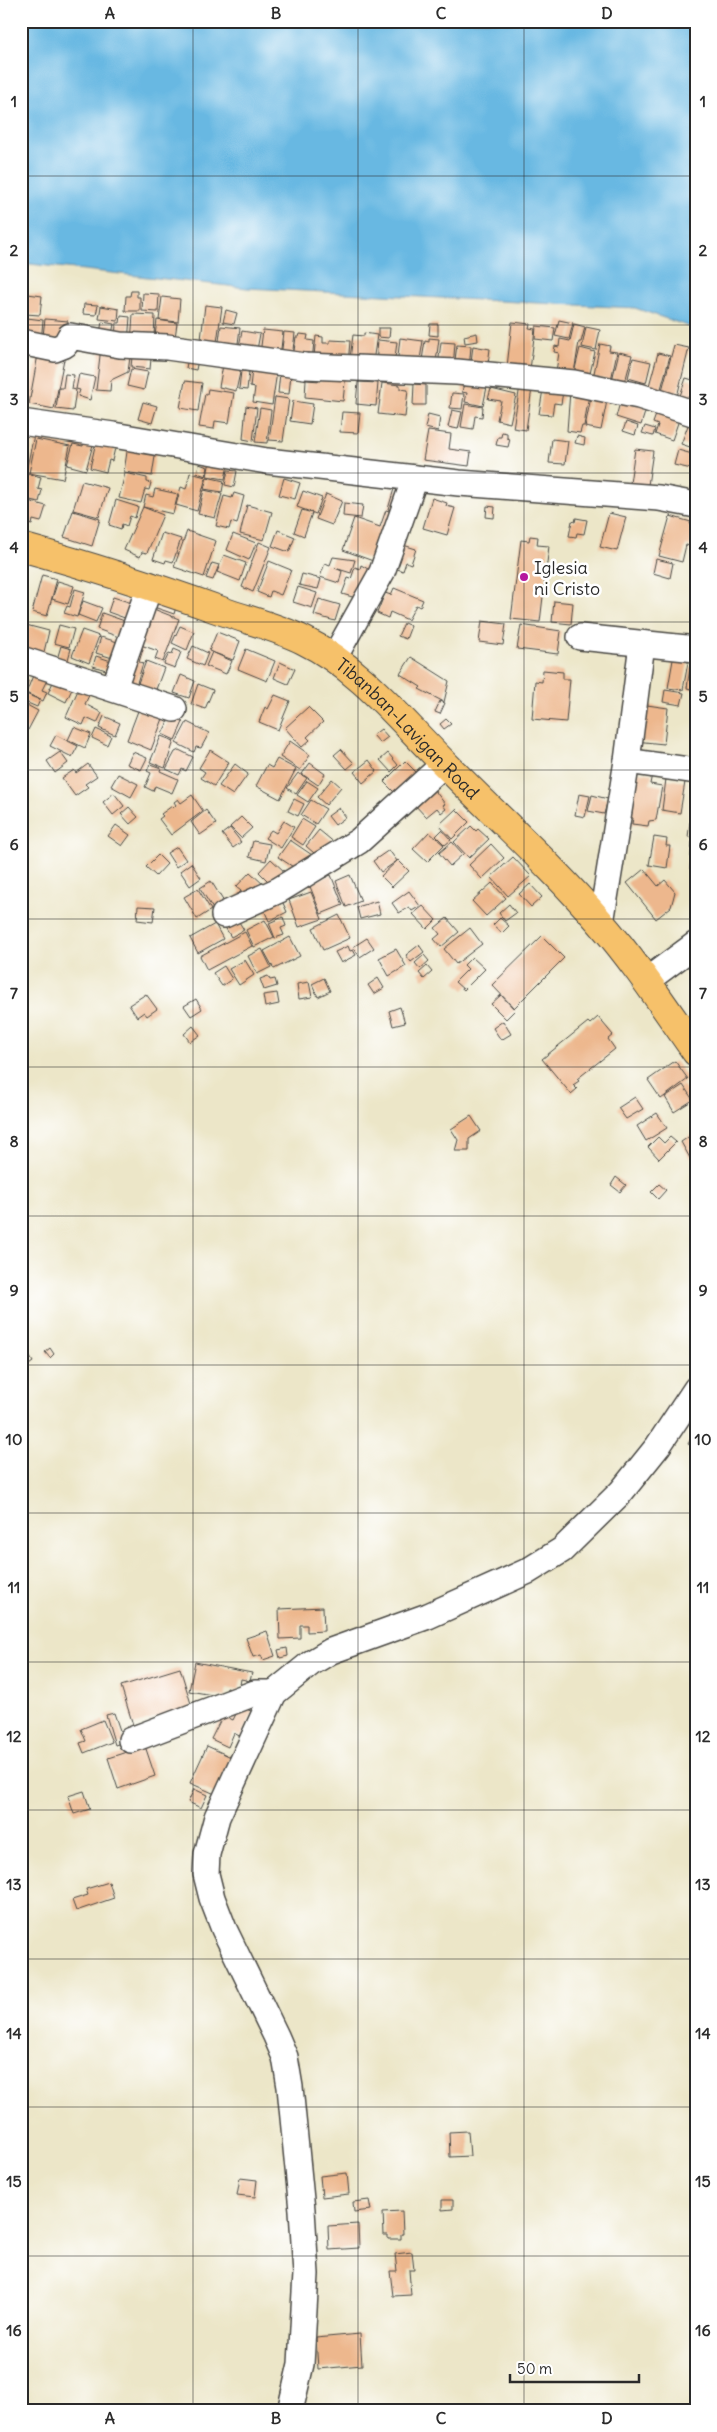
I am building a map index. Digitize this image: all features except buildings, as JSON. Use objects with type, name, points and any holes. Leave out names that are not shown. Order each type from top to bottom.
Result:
[{"type":"main road","name":"Tibanban-Lavigan Road","points":[[21,547],[150,585],[303,639],[334,658],[355,674],[419,736],[444,764],[566,883],[602,923],[696,1052]]},
{"type":"street","points":[[21,342],[55,349],[65,346],[70,336],[120,345],[167,347],[305,366],[448,372],[574,383],[638,396],[696,414]]},
{"type":"street","points":[[21,422],[113,435],[267,461],[415,478],[659,498],[696,505]]},
{"type":"street","points":[[334,658],[382,572],[415,478]]},
{"type":"street","points":[[114,688],[150,585]]},
{"type":"street","points":[[580,637],[696,649]]},
{"type":"street","points":[[602,923],[627,761],[642,644]]},
{"type":"street","points":[[21,659],[44,668],[114,688],[174,710]]},
{"type":"street","points":[[627,761],[696,771]]},
{"type":"street","points":[[224,915],[279,890],[360,841],[444,764]]},
{"type":"street","points":[[646,981],[696,944]]},
{"type":"street","points":[[290,2411],[301,2364],[306,2274],[290,2087],[285,2057],[224,1929],[212,1898],[206,1874],[207,1854],[217,1817],[274,1693],[311,1663],[332,1651],[428,1616],[528,1571],[562,1550],[621,1492],[658,1446],[696,1389]]},
{"type":"street","points":[[131,1740],[255,1693],[274,1693]]},
{"type":"water","points":[[21,21],[696,21],[696,329],[635,308],[247,288],[21,263]]},
{"type":"place","name":"Iglesia ni Cristo","points":[[524,577]]}]
